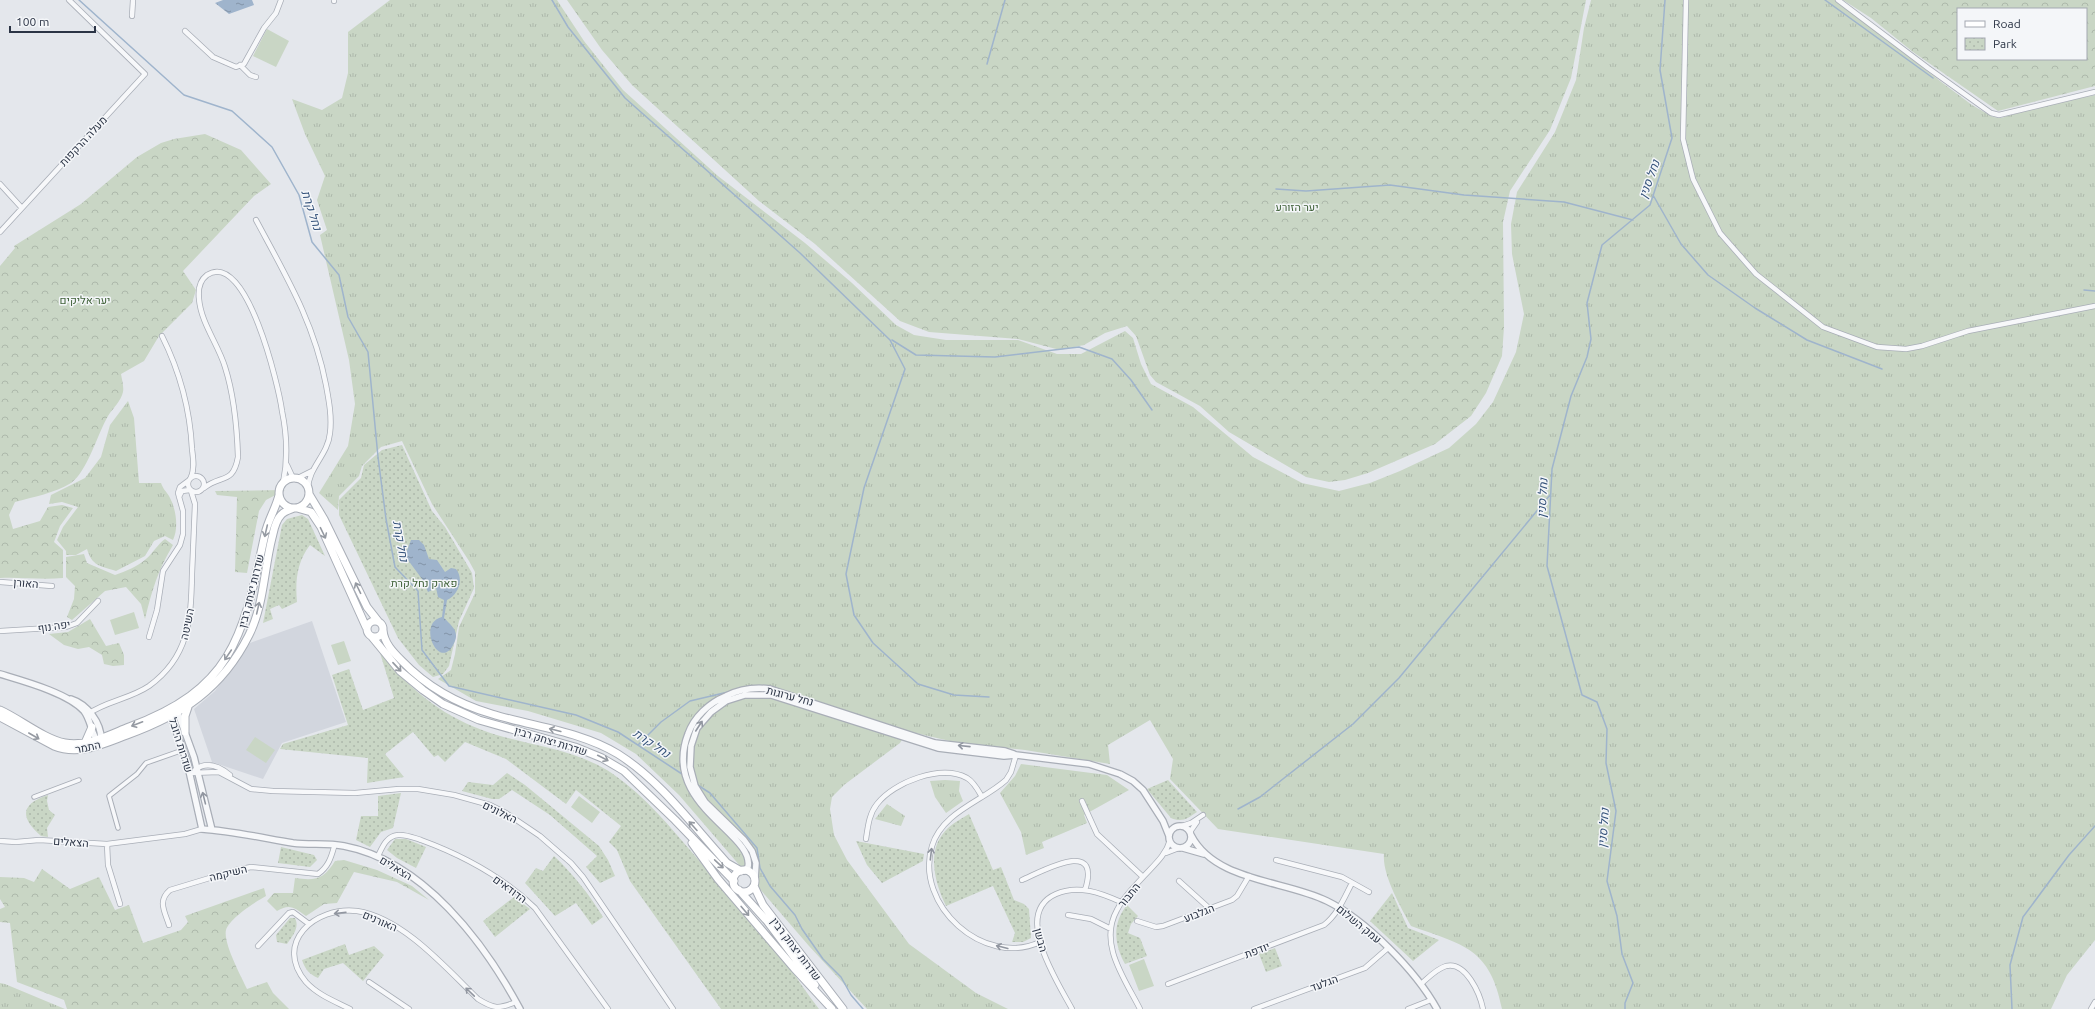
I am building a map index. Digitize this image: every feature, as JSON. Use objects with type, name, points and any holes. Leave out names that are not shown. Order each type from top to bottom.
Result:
[{"type":"main road","points":[[295,478],[303,481],[309,491],[368,607],[382,626],[383,630],[380,636],[372,637],[368,634],[362,614],[320,527],[311,512],[283,503],[279,494],[283,483],[295,478]]},
{"type":"main road","points":[[295,508],[305,503],[309,491]]},
{"type":"main road","name":"שדרות יצחק רבין","points":[[173,713],[209,680],[236,643],[245,621],[267,526],[279,494]]},
{"type":"main road","name":"שדרות יצחק רבין","points":[[173,713],[188,707],[210,690],[249,634],[258,610],[270,547],[277,520],[283,513],[295,508]]},
{"type":"main road","points":[[366,627],[372,621],[378,621]]},
{"type":"main road","name":"שדרות יצחק רבין","points":[[383,630],[386,642],[401,660],[417,675],[447,695],[492,714],[579,736],[617,754],[652,781],[727,863],[743,871]]},
{"type":"main road","name":"שדרות יצחק רבין","points":[[372,637],[400,671],[443,704],[479,720],[576,747],[602,758],[634,779],[670,814],[734,881]]},
{"type":"main road","points":[[185,732],[185,716],[188,707]]},
{"type":"main road","name":"התמר","points":[[0,710],[62,742],[85,743],[100,740]]},
{"type":"main road","name":"התמר","points":[[0,717],[61,749],[78,750],[100,740],[173,713]]},
{"type":"main road","points":[[85,743],[92,727]]},
{"type":"main road","points":[[670,814],[718,879],[794,968],[832,1009]]},
{"type":"main road","points":[[743,871],[751,873],[754,882],[746,892],[739,890],[734,881],[736,875],[743,871]]},
{"type":"main road","name":"שדרות יצחק רבין","points":[[754,882],[763,905],[843,1009]]},
{"type":"main road","name":"שדרות יצחק רבין","points":[[739,890],[774,930],[832,1009]]},
{"type":"street","name":"מעלה הרקפות","points":[[0,232],[21,207],[145,74],[69,0]]},
{"type":"street","points":[[132,16],[133,0]]},
{"type":"street","points":[[185,31],[213,56],[236,67],[244,64],[264,28],[276,13],[281,0]]},
{"type":"street","points":[[1686,0],[1683,139],[1693,178],[1720,233],[1740,257],[1756,274],[1823,327],[1877,347],[1906,349],[1922,346],[1968,331],[2095,306]]},
{"type":"street","points":[[1838,0],[1952,86],[1991,112],[1999,115],[2095,92]]},
{"type":"street","points":[[240,65],[250,76],[256,77]]},
{"type":"street","points":[[0,184],[21,207]]},
{"type":"street","points":[[256,220],[302,306],[311,327],[322,366],[331,421],[330,435],[324,454],[309,478],[309,491]]},
{"type":"street","points":[[180,500],[182,491],[197,493],[234,473],[238,457],[231,389],[225,367],[202,313],[199,299],[199,286],[201,280],[212,273],[222,273],[229,277],[249,302],[259,324],[278,386],[283,412],[287,463],[283,483]]},
{"type":"street","points":[[150,637],[156,616],[163,571],[180,545],[183,534],[183,511],[178,490],[190,479],[194,470],[189,417],[185,396],[174,361],[162,336]]},
{"type":"street","points":[[287,463],[295,478],[313,470]]},
{"type":"street","points":[[194,470],[201,478],[202,489]]},
{"type":"street","points":[[190,479],[201,478],[215,482]]},
{"type":"street","name":"השיטה","points":[[190,479],[190,491],[195,504]]},
{"type":"street","name":"השיטה","points":[[89,714],[136,694],[149,686],[171,665],[180,650],[186,638],[191,611],[195,504],[202,489]]},
{"type":"street","name":"האורן","points":[[0,582],[52,586]]},
{"type":"street","name":"יפה נוף","points":[[0,630],[66,627],[77,623],[98,601]]},
{"type":"street","points":[[0,674],[32,684],[74,704],[89,714],[100,740]]},
{"type":"street","name":"נחל ערוגות","points":[[743,871],[748,866],[747,853],[741,844],[699,803],[691,789],[685,767],[684,751],[690,730],[703,711],[723,697],[747,689],[770,689],[935,742],[1005,751],[1016,755]]},
{"type":"street","name":"נחל ערוגות","points":[[754,882],[756,863],[752,851],[744,840],[705,802],[695,786],[690,767],[690,746],[697,728],[711,712],[726,701],[745,695],[771,695],[938,748],[1004,756],[1016,755],[1089,764],[1120,774],[1133,781],[1143,790],[1160,816],[1170,838]]},
{"type":"street","name":"שדרות היובל","points":[[173,713],[185,732],[198,771],[209,823],[212,830]]},
{"type":"street","name":"שדרות היובל","points":[[173,713],[190,773],[202,829]]},
{"type":"street","points":[[89,714],[92,727],[100,740]]},
{"type":"street","points":[[118,828],[109,796],[137,774],[146,763],[183,750]]},
{"type":"street","points":[[1016,755],[1011,772],[1006,780],[957,813],[946,823],[932,846],[930,874],[940,904],[950,918],[961,929],[973,937],[1010,949],[1024,948],[1040,942]]},
{"type":"street","name":"האלונים","points":[[190,773],[198,771],[219,772],[251,789],[273,791],[355,793],[399,789],[418,790],[454,795],[490,805],[506,812],[540,836],[583,878],[673,1009]]},
{"type":"street","points":[[866,839],[871,813],[877,803],[898,787],[917,778],[933,774],[959,776],[973,783],[982,797]]},
{"type":"street","points":[[34,797],[79,780]]},
{"type":"street","points":[[1082,801],[1097,834],[1143,877]]},
{"type":"street","points":[[1199,819],[1191,833],[1190,843],[1181,848],[1172,844],[1170,838],[1179,826],[1199,819],[1204,815]]},
{"type":"street","name":"נחל ערוגות","points":[[1160,816],[1179,826]]},
{"type":"street","points":[[1179,826],[1191,833]]},
{"type":"street","name":"הצאלים","points":[[0,841],[16,842],[39,840],[107,844],[185,834],[202,829],[301,844],[343,846],[378,856],[408,873],[440,901],[482,949],[520,1009]]},
{"type":"street","name":"עמק השלום","points":[[1191,833],[1198,847],[1212,858],[1237,873],[1307,893],[1340,907],[1388,948],[1405,965],[1421,984],[1436,1009]]},
{"type":"street","name":"הדודאים","points":[[378,856],[385,842],[390,838],[397,834],[408,836],[451,852],[498,879],[521,895],[535,908],[608,1009]]},
{"type":"street","name":"התבור","points":[[1140,1009],[1115,959],[1111,943],[1111,929],[1114,917],[1121,902],[1164,854],[1170,838]]},
{"type":"street","points":[[107,844],[108,865],[120,904]]},
{"type":"street","name":"השיקמה","points":[[169,925],[162,903],[163,898],[170,890],[236,870],[251,867],[318,874],[328,863],[334,846]]},
{"type":"street","name":"התבור","points":[[1164,854],[1181,848]]},
{"type":"street","name":"עמק השלום","points":[[1181,848],[1198,852],[1212,858]]},
{"type":"street","points":[[1022,880],[1066,861],[1075,859],[1082,861],[1086,866],[1088,881],[1085,890]]},
{"type":"street","points":[[1276,860],[1328,872],[1369,892]]},
{"type":"street","name":"הגלבוע","points":[[1137,921],[1156,927],[1163,926],[1210,909],[1238,896],[1249,876]]},
{"type":"street","points":[[1179,881],[1210,909]]},
{"type":"street","name":"יודפת","points":[[1168,984],[1316,929],[1330,920],[1340,907],[1352,883]]},
{"type":"street","name":"הבשן","points":[[1072,1009],[1040,942],[1036,919],[1043,902],[1059,892],[1085,890],[1101,894],[1121,902]]},
{"type":"street","points":[[258,946],[289,912],[293,912],[309,924]]},
{"type":"street","name":"האורנים","points":[[350,1009],[316,992],[299,971],[295,958],[294,946],[298,936],[309,924],[315,919],[340,912],[357,912],[376,917],[408,934],[425,948],[478,999],[488,1006],[494,1009],[502,1009],[516,1002]]},
{"type":"street","points":[[1068,915],[1091,919],[1111,929]]},
{"type":"street","name":"הגלעד","points":[[1254,1009],[1365,968],[1388,948]]},
{"type":"street","points":[[1421,984],[1446,966],[1454,966],[1462,971],[1471,980],[1483,1009]]},
{"type":"street","points":[[369,982],[409,1009]]},
{"type":"street","points":[[1408,1009],[1431,1000]]},
{"type":"street","points":[[2091,1009],[2095,1002]]},
{"type":"shaded area","points":[[312,621],[346,722],[282,743],[263,779],[212,762],[194,709],[215,691],[250,643]]},
{"type":"green space","points":[[390,0],[557,0],[584,41],[623,90],[718,176],[805,243],[852,283],[896,325],[914,335],[946,340],[1018,340],[1057,354],[1081,354],[1125,331],[1133,338],[1141,364],[1151,384],[1193,407],[1253,457],[1302,483],[1339,491],[1370,483],[1449,448],[1476,424],[1493,402],[1516,352],[1524,314],[1512,254],[1511,224],[1517,192],[1555,132],[1576,80],[1584,28],[1591,0],[1836,0],[1972,105],[1993,117],[2001,118],[2045,105],[2095,95],[2095,940],[2067,975],[2051,1009],[1502,1009],[1497,989],[1490,973],[1482,961],[1472,952],[1446,938],[1411,926],[1389,881],[1384,862],[1384,854],[1218,829],[1170,779],[1173,759],[1150,720],[1108,745],[1110,764],[1025,750],[954,742],[907,731],[900,743],[844,785],[832,797],[830,809],[834,835],[847,860],[909,944],[976,993],[1008,1009],[867,1009],[809,946],[679,795],[636,754],[601,733],[528,711],[476,701],[438,679],[451,670],[459,627],[475,593],[475,572],[432,504],[402,441],[381,447],[362,466],[359,476],[339,496],[338,510],[319,493],[348,446],[355,404],[349,360],[320,235],[327,230],[317,200],[325,176],[305,134],[292,99],[322,110],[342,98],[348,73],[348,32]]},
{"type":"green space","name":"יער הזורע","points":[[567,0],[1586,0],[1571,78],[1550,130],[1510,191],[1503,222],[1504,327],[1502,356],[1486,393],[1471,416],[1435,444],[1368,473],[1345,480],[1329,482],[1306,477],[1229,432],[1200,406],[1156,382],[1150,375],[1136,336],[1127,326],[1105,333],[1084,345],[1060,350],[1018,339],[929,332],[900,321],[815,244],[759,201],[632,85],[602,50]]},
{"type":"green space","points":[[1843,0],[2095,0],[2095,86],[1998,111],[1913,52],[1871,18]]},
{"type":"green space","points":[[267,29],[289,41],[276,67],[253,56]]},
{"type":"green space","name":"יער אליקים","points":[[205,134],[241,150],[271,184],[254,196],[183,271],[196,290],[192,303],[159,336],[144,361],[121,374],[123,388],[122,395],[104,423],[87,461],[77,478],[71,483],[58,489],[15,502],[9,515],[13,529],[40,521],[48,507],[62,505],[73,508],[60,526],[54,542],[63,550],[63,578],[0,578],[0,266],[15,248],[14,246],[81,204],[137,157],[161,143],[174,139]]},
{"type":"green space","points":[[128,401],[134,418],[139,483],[161,483],[173,506],[176,518],[176,530],[173,540],[165,536],[154,541],[145,556],[116,571],[94,562],[91,559],[87,549],[76,555],[66,555],[66,551],[57,540],[63,527],[78,507],[62,502],[49,504],[51,495],[85,478],[101,457],[110,425]]},
{"type":"green space","name":"פארק נחל קרת","points":[[402,445],[432,511],[445,527],[472,573],[474,588],[459,621],[449,666],[443,674],[433,677],[419,665],[398,638],[339,515],[339,500],[361,478],[364,465],[382,450]]},
{"type":"green space","points":[[285,490],[266,500],[259,511],[247,573],[235,572],[237,497],[217,495],[215,491]]},
{"type":"green space","points":[[302,515],[308,519],[325,556],[310,545],[302,558],[298,572],[296,587],[297,602],[282,609],[279,605],[270,609],[273,619],[263,623],[282,525],[287,519]]},
{"type":"green space","points":[[165,539],[173,545],[156,580],[145,619],[141,604],[126,587],[105,591],[72,620],[67,617],[74,599],[75,586],[66,577],[66,557],[84,554],[87,563],[115,575],[143,562]]},
{"type":"green space","points":[[134,612],[139,628],[115,635],[110,620]]},
{"type":"green space","points":[[90,619],[106,646],[119,643],[124,655],[124,665],[113,666],[104,664],[102,655],[89,647],[78,649],[64,645],[49,634],[68,632]]},
{"type":"green space","points":[[344,641],[351,661],[338,665],[331,645]]},
{"type":"green space","points":[[380,653],[413,688],[438,708],[452,716],[482,730],[582,758],[598,765],[625,783],[667,823],[753,922],[786,962],[819,1009],[721,1009],[630,881],[617,850],[609,842],[621,826],[576,790],[566,804],[506,759],[465,742],[445,762],[438,755],[434,757],[413,732],[385,754],[404,777],[367,783],[368,758],[280,749],[283,744],[348,725],[332,675],[349,669],[363,710],[394,698]]},
{"type":"green space","points":[[255,737],[275,750],[266,763],[246,750]]},
{"type":"green space","points":[[1021,764],[1107,775],[1129,790],[1084,815],[1087,823],[1042,842],[1044,848],[1026,855],[1021,832],[1000,793],[1015,776]]},
{"type":"green space","points":[[507,773],[525,785],[599,846],[608,860],[615,876],[600,883],[586,867],[597,856],[550,815],[512,790],[499,799],[492,799],[462,791],[468,782],[493,785]]},
{"type":"green space","points":[[1168,780],[1197,812],[1182,820],[1171,818],[1147,789]]},
{"type":"green space","points":[[930,781],[960,781],[959,791],[963,801],[946,813],[935,797]]},
{"type":"green space","points":[[401,793],[393,828],[381,832],[370,847],[356,840],[361,816],[378,816],[378,796]]},
{"type":"green space","points":[[48,795],[47,801],[49,810],[55,815],[47,828],[48,837],[41,836],[34,829],[29,823],[26,812],[32,803]]},
{"type":"green space","points":[[579,796],[600,812],[592,823],[571,807]]},
{"type":"green space","points":[[887,804],[905,816],[901,826],[875,819]]},
{"type":"green space","points":[[969,814],[993,870],[1001,867],[1014,900],[1024,904],[1029,909],[1031,938],[1023,942],[1012,942],[1015,933],[993,886],[946,906],[942,898],[936,880],[934,861],[937,843],[948,828]]},
{"type":"green space","points":[[395,839],[406,839],[426,847],[416,868],[397,858],[387,850]]},
{"type":"green space","points":[[856,841],[924,854],[923,861],[882,883],[867,865]]},
{"type":"green space","points":[[281,847],[314,855],[317,860],[310,867],[278,863]]},
{"type":"green space","points":[[554,856],[568,870],[592,900],[603,917],[592,925],[576,903],[555,916],[525,883],[536,868],[543,871]]},
{"type":"green space","points":[[344,860],[377,870],[412,886],[429,900],[397,882],[354,872],[337,903],[324,904],[306,916],[289,907],[285,907],[277,911],[267,901],[274,893],[293,893],[295,878],[314,879],[327,872],[335,861]]},
{"type":"green space","points":[[42,869],[70,889],[99,877],[115,910],[129,905],[143,943],[181,930],[188,922],[185,916],[264,888],[266,896],[243,911],[228,925],[226,930],[227,943],[233,960],[247,989],[267,982],[273,993],[289,1009],[67,1009],[64,1000],[17,982],[10,923],[0,922],[0,909],[5,907],[0,899],[0,877],[24,878],[34,882]]},
{"type":"green space","points":[[1392,893],[1408,928],[1439,940],[1413,961],[1370,921]]},
{"type":"green space","points":[[514,897],[530,909],[495,937],[483,921]]},
{"type":"green space","points":[[1127,905],[1138,916],[1131,924],[1128,933],[1140,938],[1147,956],[1125,964],[1121,956],[1116,934],[1119,919]]},
{"type":"green space","points":[[290,918],[295,918],[297,925],[293,935],[287,944],[277,942],[276,935]]},
{"type":"green space","points":[[345,944],[349,955],[374,946],[384,955],[363,981],[343,963],[324,969],[318,978],[312,975],[304,966],[302,960]]},
{"type":"green space","points":[[1275,948],[1282,966],[1266,972],[1259,954]]},
{"type":"green space","points":[[1144,959],[1154,986],[1139,991],[1129,965]]},
{"type":"green space","points":[[0,983],[5,984],[65,1009],[0,1009]]},
{"type":"water","points":[[223,0],[252,0],[254,5],[229,14],[215,3]]},
{"type":"water","points":[[411,540],[419,540],[424,545],[429,559],[437,560],[445,572],[451,568],[456,569],[460,577],[459,586],[455,594],[447,600],[444,618],[454,628],[456,637],[449,650],[443,653],[433,644],[431,628],[434,621],[442,617],[444,600],[438,597],[436,588],[428,592],[422,579],[405,556]]},
{"type":"waterway","name":"נחל קרת","points":[[79,0],[184,95],[232,111],[272,147],[299,195],[312,242],[339,275],[348,317],[368,352],[378,457],[386,519],[395,567],[418,591],[422,650],[449,686],[576,715],[618,732],[685,776]]},
{"type":"waterway","points":[[552,0],[568,27],[625,98],[800,253],[890,340],[905,369],[864,488],[846,574],[854,615],[873,643],[918,684],[954,695],[989,697]]},
{"type":"waterway","points":[[987,64],[1005,0]]},
{"type":"waterway","name":"נחל סנין","points":[[1625,1009],[1625,1003],[1633,983],[1622,954],[1617,916],[1607,881],[1616,811],[1606,763],[1607,729],[1597,702],[1582,695],[1547,566],[1552,469],[1571,396],[1587,357],[1591,339],[1587,303],[1602,245],[1650,205],[1672,138],[1660,70],[1665,0]]},
{"type":"waterway","points":[[1825,0],[1933,78]]},
{"type":"waterway","points":[[1276,189],[1306,191],[1390,185],[1464,195],[1564,202],[1633,220]]},
{"type":"waterway","points":[[1653,195],[1681,244],[1708,275],[1755,308],[1807,340],[1882,369]]},
{"type":"waterway","points":[[2084,290],[2095,291]]},
{"type":"waterway","points":[[892,340],[916,355],[995,357],[1079,347],[1112,359],[1131,380],[1152,410]]},
{"type":"waterway","points":[[1238,809],[1260,797],[1353,724],[1399,678],[1550,495]]},
{"type":"waterway","points":[[638,745],[661,722],[690,701],[728,692]]},
{"type":"waterway","name":"נחל קרת","points":[[696,784],[710,793],[757,848],[760,868],[770,886],[795,915],[802,929],[823,959],[841,977],[851,995],[863,1009]]},
{"type":"waterway","points":[[2012,1009],[2010,965],[2023,917],[2069,855],[2095,826]]}]
